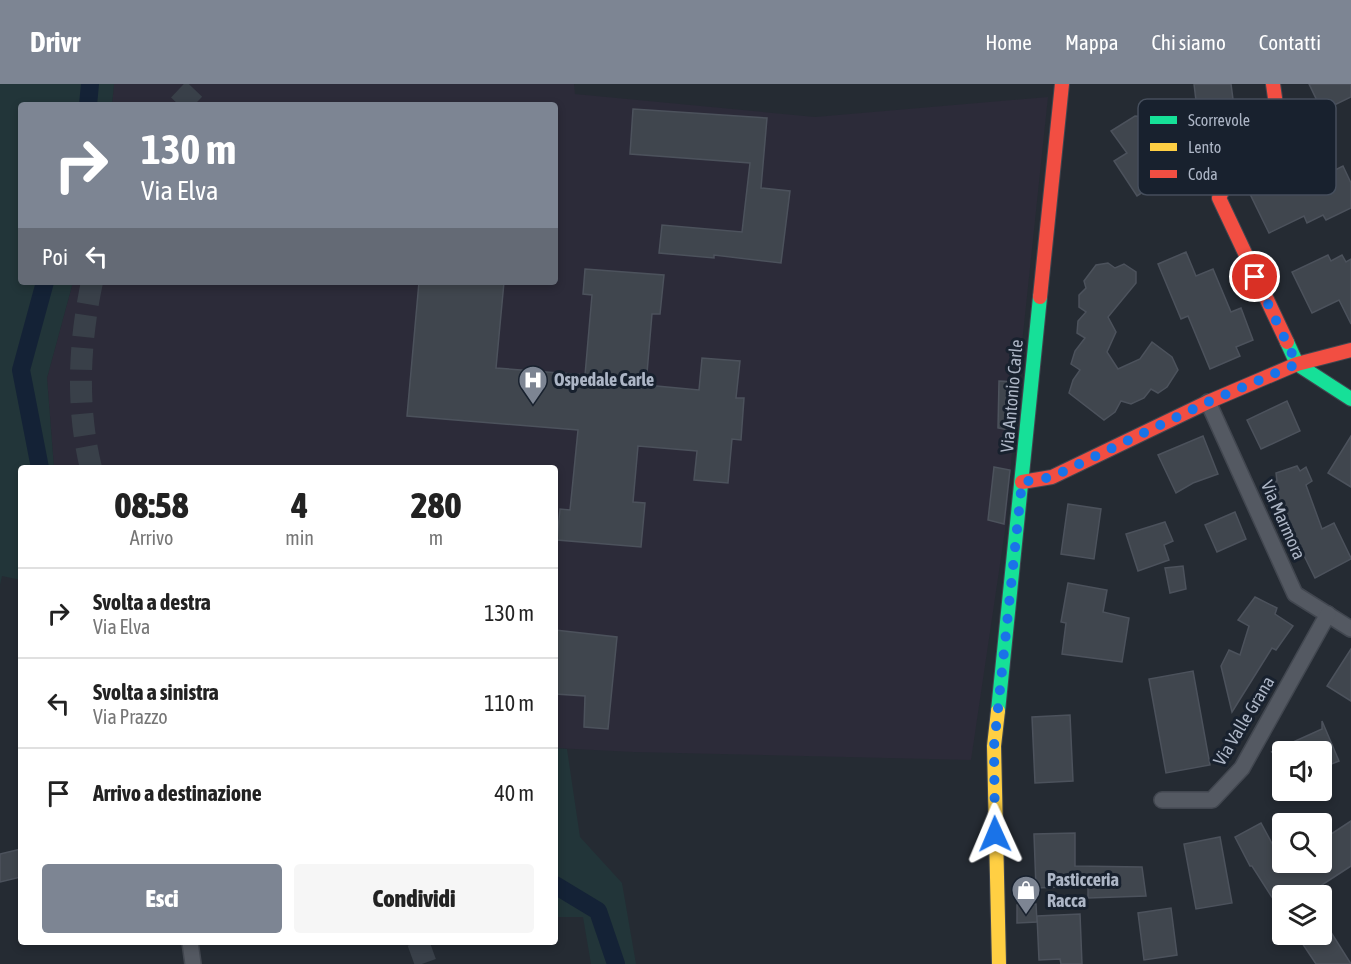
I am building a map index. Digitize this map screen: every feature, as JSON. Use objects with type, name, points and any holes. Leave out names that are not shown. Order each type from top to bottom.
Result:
[{"type":"street","name":"Via Antonio Carle","points":[[999,964],[994,746],[1062,84]]},
{"type":"street","points":[[1273,84],[1275,99]]},
{"type":"street","points":[[1220,195],[1219,198],[1297,364],[1351,399]]},
{"type":"street","points":[[1022,482],[1052,477],[1208,402],[1297,364],[1351,350]]},
{"type":"street","name":"Via Marmora","points":[[1208,402],[1295,594],[1351,629]]},
{"type":"street","name":"Via Valle Grana","points":[[1162,800],[1212,800],[1242,768],[1328,614]]},
{"type":"street","points":[[190,945],[193,964]]},
{"type":"shaded area","name":"Ospedale Carle","points":[[114,84],[574,84],[575,94],[815,117],[1048,97],[1018,382],[1006,524],[971,760],[558,748],[558,465],[54,465],[47,378],[72,285],[558,285],[558,102],[112,102]]},
{"type":"green space","points":[[0,84],[114,84],[112,102],[18,102],[18,285],[72,285],[47,378],[54,465],[18,465],[18,579],[2,576],[0,585]]},
{"type":"green space","points":[[558,748],[567,749],[580,837],[622,883],[636,964],[591,964],[583,917],[558,917]]},
{"type":"building","points":[[1194,84],[1231,84],[1233,99],[1196,99]]},
{"type":"building","points":[[1309,84],[1351,84],[1351,97],[1336,104],[1336,99],[1316,99]]},
{"type":"building","points":[[633,109],[767,118],[761,188],[790,191],[781,263],[714,255],[714,258],[659,253],[662,225],[742,232],[750,163],[630,154]]},
{"type":"building","points":[[1138,116],[1137,196],[1114,161],[1127,153],[1111,131]]},
{"type":"building","points":[[1343,166],[1351,183],[1351,208],[1326,220],[1323,215],[1307,223],[1304,216],[1269,233],[1250,195],[1336,195],[1336,170]]},
{"type":"building","points":[[1186,252],[1196,276],[1213,269],[1231,312],[1241,308],[1253,340],[1236,347],[1240,356],[1210,369],[1188,316],[1181,319],[1158,264]]},
{"type":"building","points":[[1328,255],[1331,261],[1342,255],[1346,262],[1351,259],[1351,324],[1339,300],[1312,313],[1292,272]]},
{"type":"building","points":[[1108,263],[1115,268],[1124,264],[1136,272],[1136,283],[1108,317],[1116,332],[1107,352],[1118,369],[1140,359],[1152,342],[1172,357],[1178,370],[1167,387],[1158,393],[1151,389],[1144,398],[1131,404],[1121,401],[1115,412],[1104,420],[1069,393],[1073,380],[1080,370],[1071,364],[1075,351],[1085,338],[1077,333],[1078,321],[1086,312],[1079,307],[1079,295],[1086,288],[1084,281],[1096,265]]},
{"type":"building","points":[[585,269],[664,275],[660,314],[652,314],[646,385],[699,390],[702,358],[740,361],[736,398],[744,398],[741,440],[732,439],[728,483],[694,480],[697,451],[638,446],[633,502],[645,503],[641,547],[558,540],[560,509],[570,510],[578,430],[407,416],[419,285],[504,285],[496,368],[585,375],[592,295],[583,294]]},
{"type":"building","points":[[999,381],[1018,382],[1014,431],[998,428]]},
{"type":"building","points":[[1287,401],[1300,431],[1261,449],[1247,420]]},
{"type":"building","points":[[1203,436],[1218,474],[1193,483],[1176,493],[1158,455]]},
{"type":"building","points":[[1351,436],[1351,487],[1328,473]]},
{"type":"building","points":[[1297,466],[1300,471],[1306,467],[1312,481],[1306,485],[1322,529],[1334,523],[1351,558],[1315,578],[1287,521],[1283,523],[1267,485],[1277,481],[1276,473]]},
{"type":"building","points":[[994,467],[1010,470],[1004,524],[988,520]]},
{"type":"building","points":[[1068,504],[1101,509],[1094,559],[1061,554]]},
{"type":"building","points":[[1235,512],[1246,539],[1217,552],[1205,525]]},
{"type":"building","points":[[1165,522],[1173,541],[1164,545],[1169,560],[1138,571],[1126,534]]},
{"type":"building","points":[[1183,566],[1186,589],[1170,593],[1165,568]]},
{"type":"building","points":[[1068,583],[1107,590],[1103,612],[1129,618],[1122,662],[1062,654],[1066,623],[1061,622]]},
{"type":"building","points":[[1255,597],[1277,608],[1275,614],[1293,626],[1276,650],[1272,648],[1232,712],[1221,666],[1229,650],[1240,655],[1249,626],[1238,620]]},
{"type":"building","points":[[558,630],[617,637],[608,729],[584,727],[585,696],[558,694]]},
{"type":"building","points":[[1351,649],[1351,701],[1327,686]]},
{"type":"building","points":[[1193,671],[1210,765],[1166,773],[1149,679]]},
{"type":"building","points":[[1070,715],[1073,781],[1035,783],[1032,717]]},
{"type":"building","points":[[1322,721],[1330,741],[1295,741],[1322,729]]},
{"type":"building","points":[[1332,745],[1339,761],[1332,764]]},
{"type":"building","points":[[1351,821],[1351,866],[1322,885],[1272,885],[1272,897],[1250,866],[1235,837],[1261,823],[1272,843],[1272,873],[1332,873],[1332,833]]},
{"type":"building","points":[[1075,833],[1075,866],[1142,867],[1146,896],[1088,898],[1088,886],[1036,888],[1034,834]]},
{"type":"building","points":[[1220,837],[1232,903],[1196,909],[1184,844]]},
{"type":"building","points":[[18,850],[18,878],[0,882],[0,854]]},
{"type":"building","points":[[1036,904],[1037,922],[1017,923],[1017,905]]},
{"type":"building","points":[[1171,908],[1177,955],[1144,960],[1138,913]]},
{"type":"building","points":[[1080,914],[1082,964],[1061,964],[1060,959],[1039,960],[1037,916]]},
{"type":"building","points":[[1332,934],[1351,964],[1316,964],[1303,945],[1332,945]]},
{"type":"waterway","points":[[88,102],[90,84]]},
{"type":"waterway","points":[[39,465],[21,370],[44,285]]},
{"type":"waterway","points":[[558,887],[598,911],[616,964]]},
{"type":"tunnel","points":[[182,102],[199,84]]},
{"type":"tunnel","points":[[90,465],[83,422],[81,375],[84,328],[91,285]]},
{"type":"tunnel","points":[[419,945],[426,964]]},
{"type":"traffic: fast","points":[[998,711],[1040,297]]},
{"type":"traffic: fast","points":[[1287,342],[1297,364],[1351,399]]},
{"type":"traffic: slow","points":[[998,711],[994,746],[999,964]]},
{"type":"traffic: jam","points":[[1040,297],[1062,84]]},
{"type":"traffic: jam","points":[[1273,84],[1275,99]]},
{"type":"traffic: jam","points":[[1220,195],[1219,198],[1287,342]]},
{"type":"traffic: jam","points":[[1022,482],[1052,477],[1208,402],[1297,364],[1351,350]]},
{"type":"place","name":"Ospedale Carle","points":[[533,406]]},
{"type":"place","name":"Pasticceria Racca","points":[[1026,916]]},
{"type":"route","points":[[995,834],[994,746],[1011,566],[1022,482],[1052,477],[1208,402],[1297,364],[1255,277]]}]
